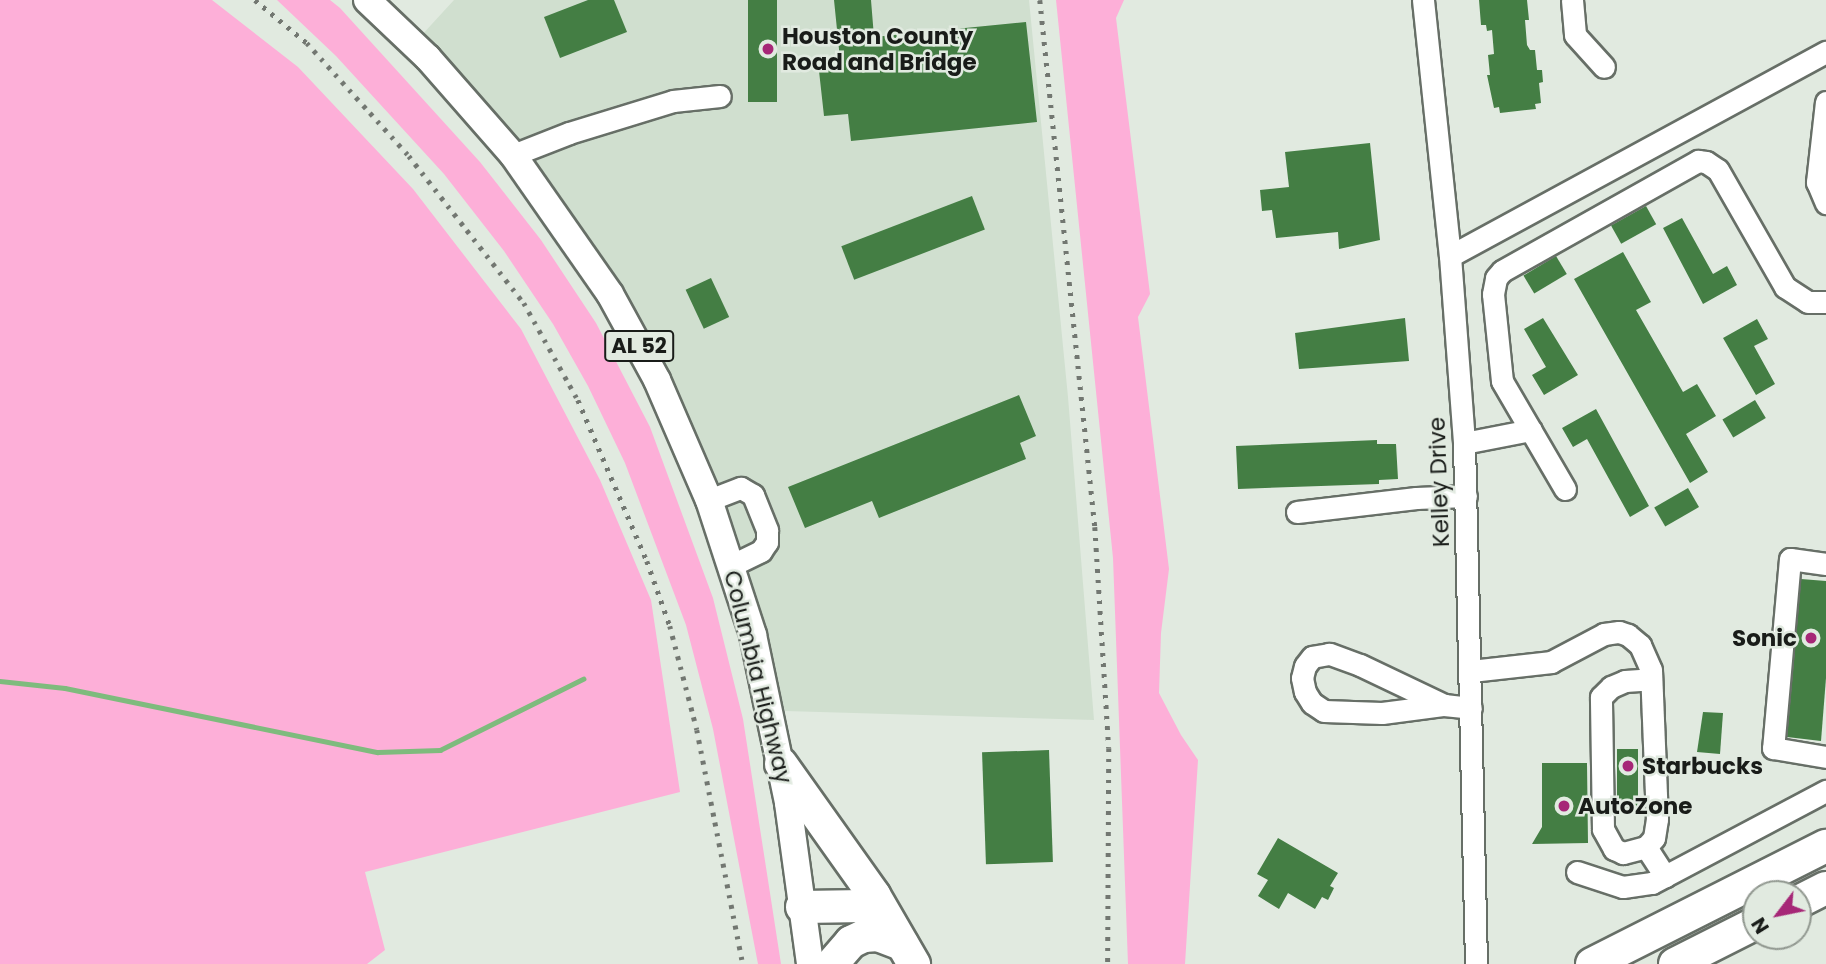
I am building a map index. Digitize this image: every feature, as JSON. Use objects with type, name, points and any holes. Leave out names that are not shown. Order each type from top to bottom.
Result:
[{"type":"highway","points":[[781,764],[874,895],[902,944]]},
{"type":"highway","points":[[1592,964],[1826,846]]},
{"type":"highway","points":[[802,907],[866,906],[878,912],[902,944]]},
{"type":"highway","points":[[1675,964],[1742,930]]},
{"type":"highway","points":[[832,964],[851,942],[864,936],[878,935],[902,944]]},
{"type":"main road","name":"Columbia Highway","points":[[367,0],[428,58],[513,155],[583,250],[657,380],[709,500],[753,635],[781,764],[810,964]]},
{"type":"street","name":"Kelley Drive","points":[[1423,0],[1450,256],[1464,443],[1476,964]]},
{"type":"street","points":[[1572,0],[1575,35],[1604,67]]},
{"type":"street","points":[[1450,256],[1826,52]]},
{"type":"street","points":[[513,155],[569,133],[673,101],[720,96]]},
{"type":"street","points":[[1826,102],[1817,182],[1826,203]]},
{"type":"street","points":[[1565,489],[1502,381],[1493,294],[1496,278],[1502,271],[1698,161],[1706,162],[1718,170],[1785,287],[1808,302],[1826,302]]},
{"type":"street","points":[[1464,443],[1531,430]]},
{"type":"street","points":[[709,500],[741,488],[753,495],[767,530],[767,542],[761,551],[732,565]]},
{"type":"street","points":[[1297,512],[1416,498],[1466,496]]},
{"type":"street","points":[[1826,564],[1790,559],[1773,748],[1824,757],[1826,782]]},
{"type":"street","points":[[1471,671],[1551,662],[1589,640],[1619,632],[1628,635],[1640,645],[1651,670],[1657,819],[1654,838],[1646,847],[1623,853],[1614,849],[1603,828],[1601,697],[1611,687],[1625,681],[1651,679]]},
{"type":"street","points":[[1444,705],[1360,665],[1329,654],[1312,657],[1305,666],[1302,678],[1305,692],[1312,703],[1324,711],[1382,713],[1444,705],[1471,708]]},
{"type":"street","points":[[1577,872],[1623,887],[1652,883],[1826,791]]},
{"type":"street","points":[[1646,847],[1665,877]]},
{"type":"shaded area","points":[[0,0],[212,0],[298,67],[413,189],[521,329],[600,480],[651,600],[680,792],[365,872],[385,950],[367,964],[0,964]]},
{"type":"shaded area","points":[[277,0],[330,0],[340,8],[480,162],[541,240],[596,323],[650,427],[713,598],[743,719],[781,964],[758,964],[713,729],[686,625],[625,463],[588,386],[553,324],[504,251],[444,174],[336,56]]},
{"type":"shaded area","points":[[454,0],[1029,0],[1068,397],[1094,720],[785,711],[755,595],[729,517],[666,375],[420,37]]},
{"type":"shaded area","points":[[1056,0],[1124,0],[1116,18],[1150,294],[1138,317],[1169,569],[1161,633],[1159,693],[1181,735],[1198,760],[1185,964],[1128,964],[1113,558]]},
{"type":"building","points":[[588,0],[614,0],[627,32],[560,58],[544,17]]},
{"type":"building","name":"Houston County Road and Bridge","points":[[748,0],[777,0],[777,102],[748,102]]},
{"type":"building","points":[[834,0],[871,0],[874,37],[1026,22],[1037,122],[851,141],[848,114],[824,116],[819,71],[841,69]]},
{"type":"building","points":[[1479,0],[1527,0],[1527,45],[1530,50],[1535,50],[1537,70],[1542,70],[1543,82],[1539,83],[1541,103],[1535,104],[1536,109],[1500,113],[1499,107],[1494,108],[1487,75],[1490,75],[1488,55],[1494,54],[1492,30],[1487,31],[1486,25],[1481,25]]},
{"type":"building","points":[[1370,143],[1380,240],[1339,249],[1338,232],[1276,238],[1272,210],[1262,211],[1260,190],[1289,187],[1285,152]]},
{"type":"building","points":[[972,196],[985,230],[854,280],[841,246]]},
{"type":"building","points":[[1646,206],[1656,224],[1621,244],[1611,225]]},
{"type":"building","points":[[1682,218],[1713,274],[1727,266],[1737,285],[1703,304],[1663,228]]},
{"type":"building","points":[[1623,252],[1651,302],[1636,310],[1683,392],[1697,384],[1716,416],[1686,434],[1708,472],[1690,483],[1574,279]]},
{"type":"building","points":[[1556,256],[1567,274],[1534,294],[1523,276]]},
{"type":"building","points":[[711,278],[729,317],[704,329],[686,290]]},
{"type":"building","points":[[1405,318],[1409,361],[1299,369],[1295,333]]},
{"type":"building","points":[[1543,318],[1578,375],[1544,395],[1532,375],[1546,367],[1524,329]]},
{"type":"building","points":[[1757,319],[1768,339],[1754,346],[1775,384],[1756,395],[1723,338]]},
{"type":"building","points":[[1019,395],[1036,436],[1020,443],[1026,459],[879,518],[872,501],[805,528],[788,487]]},
{"type":"building","points":[[1755,400],[1766,418],[1733,438],[1722,420]]},
{"type":"building","points":[[1596,409],[1649,506],[1630,517],[1587,439],[1573,447],[1562,428]]},
{"type":"building","points":[[1377,440],[1377,444],[1396,444],[1398,479],[1379,480],[1379,484],[1238,489],[1236,446]]},
{"type":"building","points":[[1688,488],[1699,507],[1665,527],[1654,508]]},
{"type":"building","points":[[1801,579],[1826,581],[1826,678],[1821,741],[1787,737]]},
{"type":"building","points":[[1703,712],[1723,713],[1720,754],[1697,752]]},
{"type":"building","name":"Starbucks","points":[[1617,749],[1638,749],[1638,811],[1617,811]]},
{"type":"building","points":[[1049,750],[1053,862],[986,864],[982,752]]},
{"type":"building","points":[[1542,763],[1587,763],[1588,843],[1532,844],[1542,827]]},
{"type":"building","points":[[1278,838],[1338,873],[1330,886],[1334,888],[1328,900],[1322,897],[1315,909],[1288,893],[1279,909],[1258,896],[1268,880],[1257,874]]},
{"type":"waterway","points":[[0,681],[65,688],[378,752],[440,750],[583,679]]},
{"type":"railway","points":[[255,0],[307,43],[409,156],[524,303],[578,400],[647,561],[670,626],[697,730],[743,964]]},
{"type":"railway","points":[[1040,0],[1095,527],[1109,748],[1108,964]]},
{"type":"place","name":"Houston County Road and Bridge","points":[[768,49]]},
{"type":"place","name":"Sonic","points":[[1811,638]]},
{"type":"place","name":"Starbucks","points":[[1628,766]]},
{"type":"place","name":"AutoZone","points":[[1564,806]]}]
